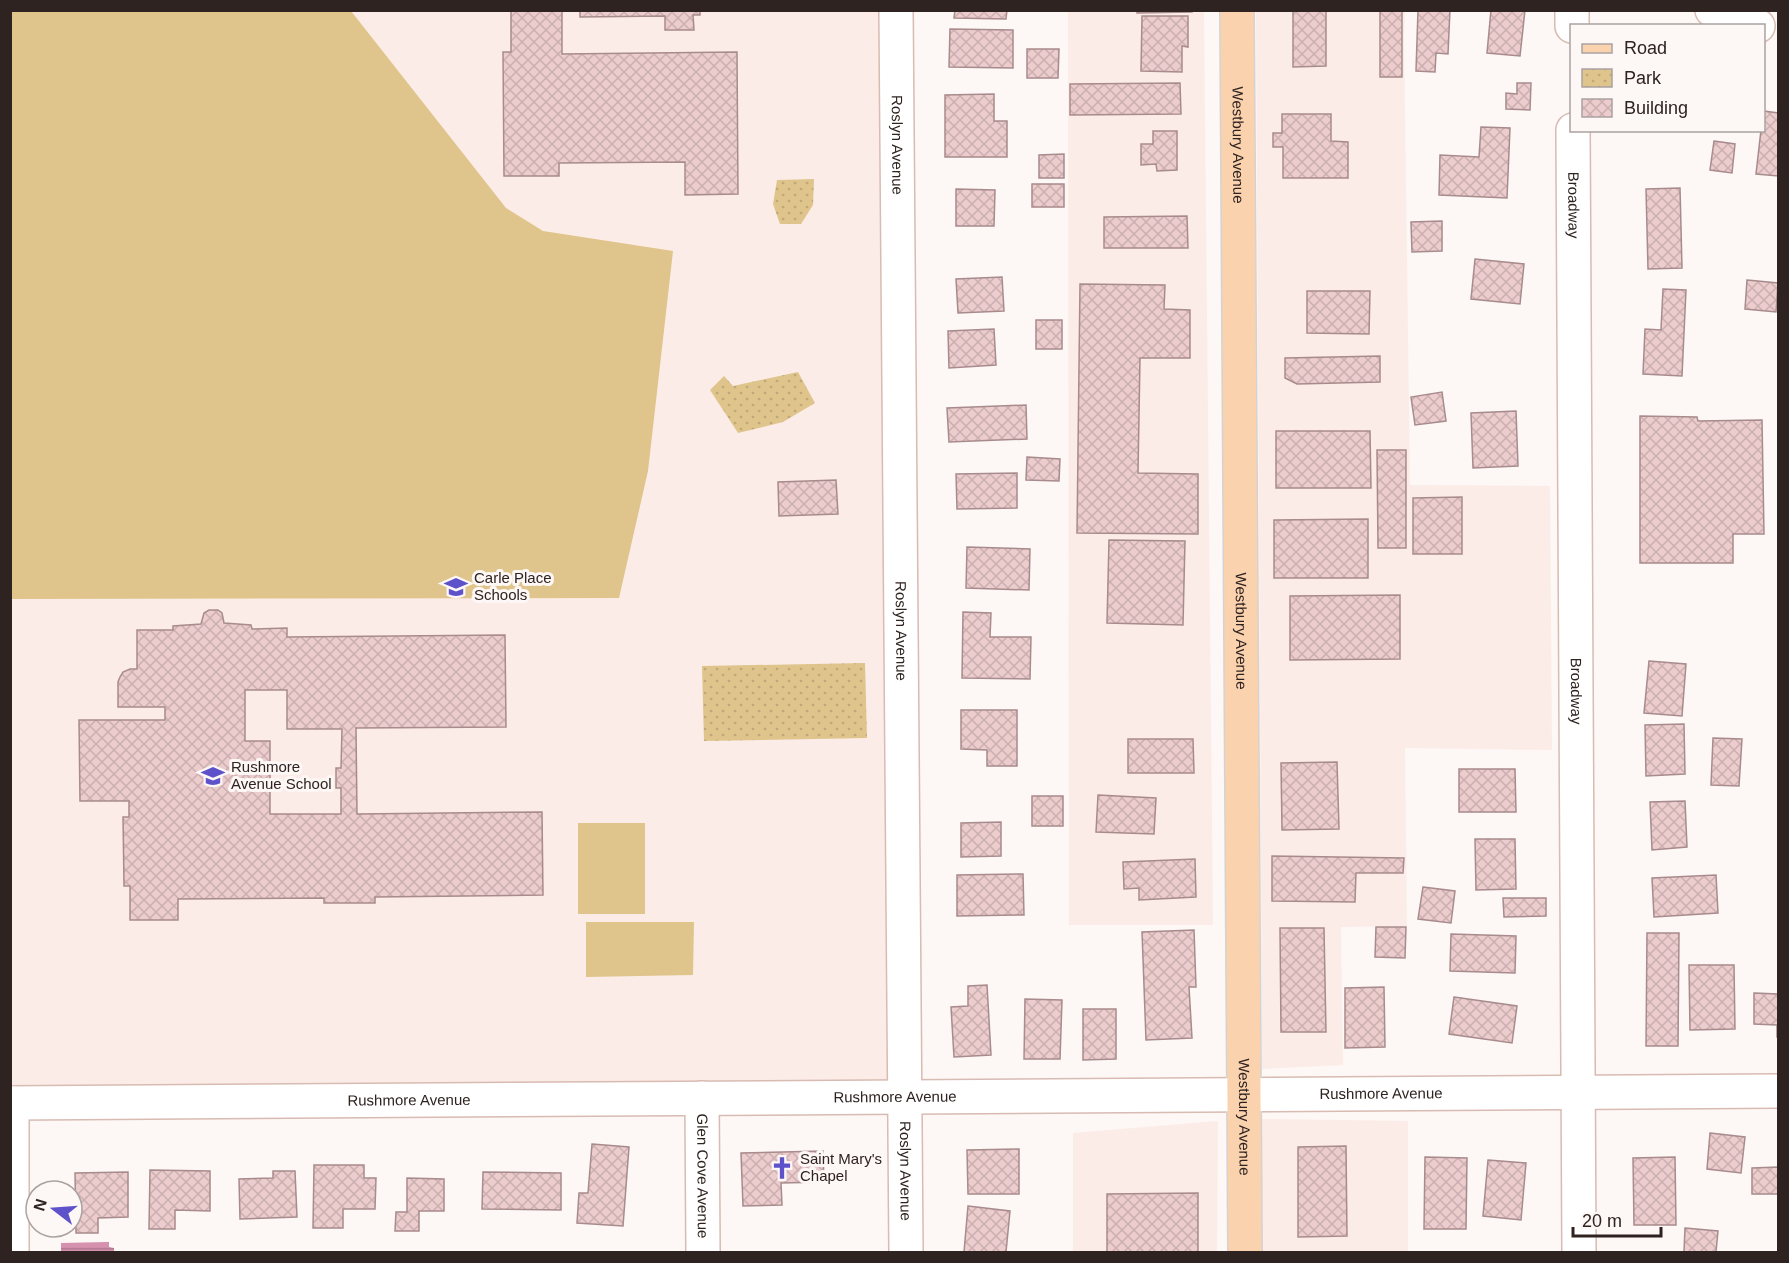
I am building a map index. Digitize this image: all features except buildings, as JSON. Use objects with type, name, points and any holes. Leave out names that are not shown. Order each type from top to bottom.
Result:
[{"type":"main road","name":"Westbury Avenue","points":[[1237,10],[1245,1252]]},
{"type":"street","name":"Roslyn Avenue","points":[[896,10],[906,1252]]},
{"type":"street","points":[[1712,10],[1752,24]]},
{"type":"street","name":"Broadway","points":[[1573,132],[1579,1252]]},
{"type":"street","name":"Rushmore Avenue","points":[[11,1103],[1779,1091]]},
{"type":"street","name":"Glen Cove Avenue","points":[[702,1098],[703,1252]]},
{"type":"street","points":[[11,1103],[12,1252]]},
{"type":"shaded area","name":"Carle Place Schools","points":[[10,11],[896,11],[905,1097],[11,1103]]},
{"type":"shaded area","points":[[1068,11],[1204,11],[1213,925],[1069,925]]},
{"type":"shaded area","points":[[1256,11],[1405,11],[1410,485],[1550,486],[1552,750],[1405,748],[1407,926],[1341,927],[1343,1065],[1262,1069]]},
{"type":"shaded area","points":[[1261,1119],[1408,1121],[1408,1252],[1262,1252]]},
{"type":"shaded area","points":[[1218,1121],[1217,1252],[1073,1252],[1073,1133]]},
{"type":"shaded area","points":[[109,1242],[109,1247],[114,1248],[114,1252],[61,1252],[61,1243]]},
{"type":"green space","points":[[10,11],[351,11],[506,208],[543,231],[673,251],[648,471],[619,598],[11,599]]},
{"type":"green space","points":[[814,179],[813,205],[801,224],[780,224],[773,204],[777,180]]},
{"type":"green space","points":[[798,372],[815,403],[783,422],[738,433],[710,390],[724,376],[733,386]]},
{"type":"green space","points":[[865,663],[867,738],[704,741],[702,666]]},
{"type":"green space","points":[[578,823],[645,823],[645,914],[578,914]]},
{"type":"green space","points":[[586,922],[694,922],[693,975],[586,977]]},
{"type":"place","name":"Carle Place Schools","points":[[456,587]]},
{"type":"place","name":"Rushmore Avenue School","points":[[213,776]]},
{"type":"place","name":"Saint Mary's Chapel","points":[[782,1168]]}]
